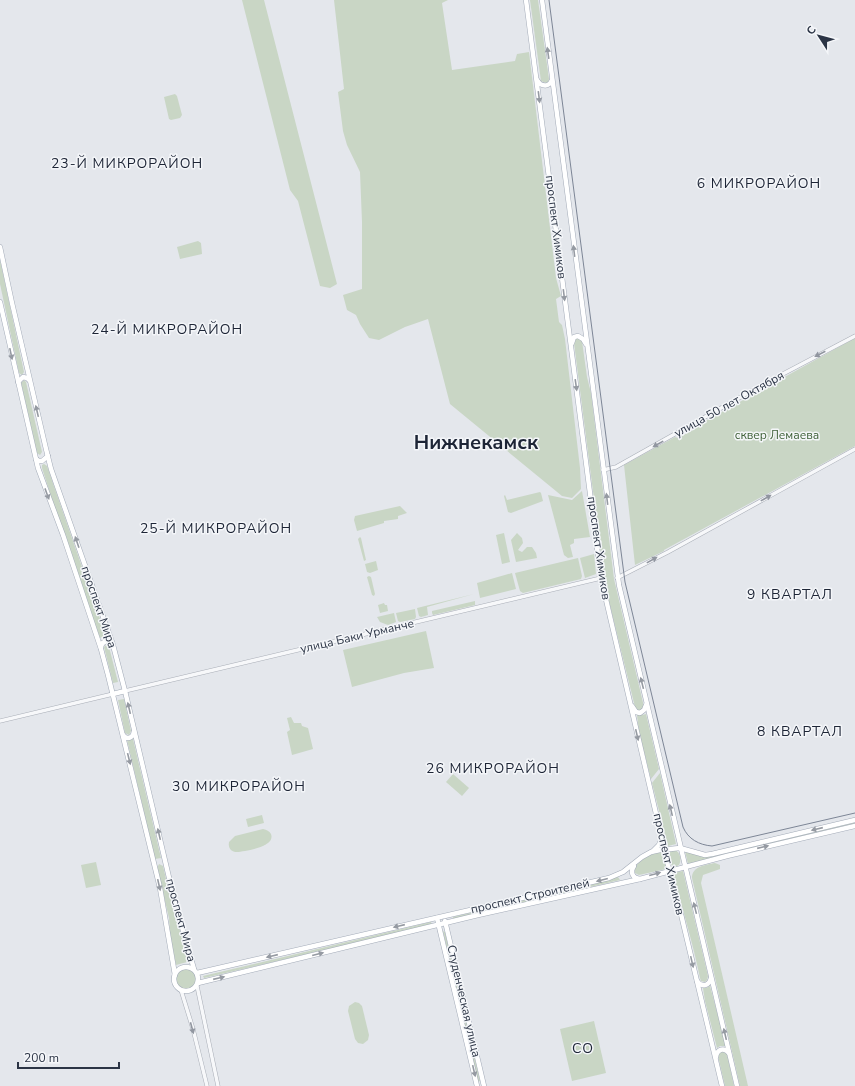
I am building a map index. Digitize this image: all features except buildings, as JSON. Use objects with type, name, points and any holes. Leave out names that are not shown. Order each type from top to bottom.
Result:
[{"type":"main road","name":"проспект Химиков","points":[[541,0],[617,578],[737,1086]]},
{"type":"main road","name":"проспект Химиков","points":[[527,2],[601,578],[722,1086]]},
{"type":"main road","points":[[537,78],[539,84],[544,86],[550,84],[552,78]]},
{"type":"main road","name":"проспект Мира","points":[[0,246],[48,456],[113,645],[175,903],[195,971]]},
{"type":"main road","name":"проспект Мира","points":[[0,302],[35,457],[101,649],[113,694],[155,870],[165,916],[170,954],[175,975]]},
{"type":"main road","points":[[571,346],[574,337],[578,336],[583,339],[586,345]]},
{"type":"main road","points":[[18,382],[23,377],[30,380]]},
{"type":"main road","points":[[35,457],[38,461],[41,461],[45,460],[48,456]]},
{"type":"main road","points":[[101,649],[102,644],[105,641],[110,642],[113,645]]},
{"type":"main road","name":"улица Баки Урманче","points":[[113,694],[125,691]]},
{"type":"main road","points":[[631,704],[636,712],[640,713],[644,710],[646,703]]},
{"type":"main road","points":[[122,733],[125,737],[130,738],[133,735],[134,730]]},
{"type":"main road","name":"проспект Строителей","points":[[195,971],[300,950],[618,875],[651,852],[680,848],[705,855],[712,854],[855,820]]},
{"type":"main road","name":"проспект Строителей","points":[[198,984],[446,923],[640,879],[855,826]]},
{"type":"main road","points":[[651,852],[659,845],[662,837]]},
{"type":"main road","points":[[155,870],[156,864],[160,862],[164,863],[166,867]]},
{"type":"main road","points":[[636,862],[632,868],[632,872],[635,877],[640,879]]},
{"type":"main road","points":[[618,875],[622,877],[620,883]]},
{"type":"main road","name":"Студенческая улица","points":[[444,916],[483,1084]]},
{"type":"main road","name":"Студенческая улица","points":[[437,918],[477,1085]]},
{"type":"main road","points":[[183,967],[188,967],[195,971],[199,978],[198,984],[191,991],[181,990],[175,984],[175,975],[178,970],[183,967]]},
{"type":"main road","points":[[697,981],[701,985],[706,985],[712,978]]},
{"type":"main road","points":[[716,1058],[717,1053],[721,1050],[726,1051],[730,1055]]},
{"type":"main road","points":[[477,1085],[483,1084]]},
{"type":"street","name":"улица 50 лет Октября","points":[[603,470],[616,467],[762,385],[855,336]]},
{"type":"street","points":[[617,578],[668,552],[855,449]]},
{"type":"street","name":"улица Баки Урманче","points":[[125,691],[601,578]]},
{"type":"street","points":[[0,721],[113,694]]},
{"type":"street","points":[[198,984],[218,1086]]},
{"type":"street","points":[[181,990],[193,1029],[207,1086]]},
{"type":"green space","points":[[242,0],[264,0],[337,284],[330,288],[320,286],[298,201],[290,190]]},
{"type":"green space","points":[[334,0],[448,0],[442,3],[452,70],[515,61],[517,54],[529,52],[556,278],[561,296],[556,299],[559,322],[562,325],[565,339],[580,468],[581,489],[572,498],[562,496],[450,404],[428,319],[405,327],[379,340],[369,338],[356,315],[347,310],[343,295],[362,289],[360,172],[347,145],[343,131],[338,92],[344,89]]},
{"type":"green space","points":[[530,0],[538,0],[549,79],[546,83],[541,81]]},
{"type":"green space","points":[[175,94],[177,96],[182,115],[180,118],[171,120],[169,119],[164,97]]},
{"type":"green space","points":[[198,241],[201,243],[202,254],[180,259],[177,247]]},
{"type":"green space","points":[[0,260],[24,372],[22,375],[19,373],[0,284]]},
{"type":"green space","points":[[579,338],[582,341],[587,377],[591,393],[614,579],[644,707],[641,711],[638,711],[635,707],[605,585],[574,343],[575,339]]},
{"type":"green space","name":"сквер Лемаева","points":[[855,338],[855,446],[664,551],[635,565],[624,465],[675,437],[678,438],[695,429],[698,425]]},
{"type":"green space","points":[[24,380],[26,382],[42,452],[40,455],[37,453],[21,383]]},
{"type":"green space","points":[[44,464],[47,466],[106,636],[100,638],[79,583],[42,468],[42,465]]},
{"type":"green space","points":[[582,491],[590,537],[574,539],[574,543],[570,545],[573,557],[568,558],[564,555],[548,495],[572,500]]},
{"type":"green space","points":[[540,492],[543,501],[511,513],[508,512],[505,495],[507,500]]},
{"type":"green space","points":[[400,506],[407,513],[398,516],[398,519],[384,521],[384,523],[357,531],[354,520],[355,516]]},
{"type":"green space","points":[[504,533],[510,562],[502,564],[496,535]]},
{"type":"green space","points":[[517,533],[522,538],[523,543],[518,550],[522,552],[527,547],[532,547],[537,558],[516,562],[511,540]]},
{"type":"green space","points":[[360,537],[366,560],[364,561],[358,539]]},
{"type":"green space","points":[[594,554],[596,574],[585,578],[580,558]]},
{"type":"green space","points":[[578,558],[582,576],[581,579],[523,593],[520,591],[515,573]]},
{"type":"green space","points":[[376,561],[378,570],[370,573],[367,572],[365,564]]},
{"type":"green space","points":[[512,573],[516,589],[480,598],[477,583]]},
{"type":"green space","points":[[367,577],[371,577],[375,594],[374,596],[372,595]]},
{"type":"green space","points":[[474,594],[427,607],[428,615],[421,617],[419,616],[417,608]]},
{"type":"green space","points":[[475,601],[475,605],[433,615],[432,613],[432,611]]},
{"type":"green space","points":[[384,603],[387,605],[388,611],[380,613],[378,605]]},
{"type":"green space","points":[[415,609],[415,619],[400,622],[398,621],[396,613]]},
{"type":"green space","points":[[394,613],[396,622],[388,625],[380,622],[377,617]]},
{"type":"green space","points":[[426,631],[434,668],[404,673],[352,687],[343,650]]},
{"type":"green space","points":[[106,645],[109,647],[118,682],[113,683],[104,647]]},
{"type":"green space","points":[[124,699],[131,731],[129,735],[125,733],[118,700]]},
{"type":"green space","points":[[646,714],[659,769],[651,779],[639,732],[637,715]]},
{"type":"green space","points":[[291,717],[294,723],[301,723],[302,726],[308,728],[313,749],[292,755],[287,732],[290,730],[287,718]]},
{"type":"green space","points":[[133,739],[161,858],[155,859],[127,740]]},
{"type":"green space","points":[[660,773],[676,844],[668,846],[652,783]]},
{"type":"green space","points":[[453,774],[469,788],[462,796],[446,782]]},
{"type":"green space","points":[[262,815],[264,823],[248,827],[246,819]]},
{"type":"green space","points":[[855,822],[855,824],[688,864],[685,851],[705,856],[712,856]]},
{"type":"green space","points":[[263,829],[271,834],[269,842],[265,845],[259,848],[237,852],[230,848],[229,842],[235,836]]},
{"type":"green space","points":[[675,850],[679,854],[680,863],[675,867],[671,865],[669,856],[670,852]]},
{"type":"green space","points":[[663,851],[666,869],[639,875],[635,873],[635,867],[641,861],[651,855]]},
{"type":"green space","points":[[96,862],[101,885],[86,888],[81,865]]},
{"type":"green space","points":[[715,863],[720,865],[720,869],[703,875],[701,883],[748,1086],[740,1086],[692,878],[694,871],[697,869],[704,865]]},
{"type":"green space","points":[[159,864],[163,866],[175,917],[183,939],[187,962],[176,965],[170,934],[169,918],[157,868]]},
{"type":"green space","points":[[683,871],[708,976],[705,982],[701,981],[700,978],[673,873]]},
{"type":"green space","points":[[618,877],[620,880],[453,919],[453,917]]},
{"type":"green space","points":[[431,922],[432,925],[204,978],[203,976]]},
{"type":"green space","points":[[443,931],[445,932],[480,1081],[478,1082]]},
{"type":"green space","points":[[186,969],[193,972],[196,979],[193,986],[186,989],[179,986],[176,979],[179,972]]},
{"type":"green space","points":[[710,986],[726,1046],[720,1046],[717,1048],[703,988]]},
{"type":"green space","points":[[355,1002],[362,1006],[369,1035],[368,1040],[363,1044],[358,1043],[355,1039],[348,1011],[349,1006]]},
{"type":"green space","points":[[594,1021],[606,1073],[572,1081],[560,1029]]},
{"type":"green space","points":[[722,1051],[727,1054],[734,1086],[725,1086],[718,1056]]},
{"type":"tram line","points":[[549,0],[625,582],[683,827],[694,841],[712,846],[855,813]]},
{"type":"district","name":"23-Й МИКРОРАЙОН","points":[[127,163]]},
{"type":"district","name":"6 МИКРОРАЙОН","points":[[759,183]]},
{"type":"district","name":"24-Й МИКРОРАЙОН","points":[[167,329]]},
{"type":"district","name":"Нижнекамск","points":[[476,442]]},
{"type":"district","name":"25-Й МИКРОРАЙОН","points":[[216,528]]},
{"type":"district","name":"9 КВАРТАЛ","points":[[790,594]]},
{"type":"district","name":"8 КВАРТАЛ","points":[[800,731]]},
{"type":"district","name":"26 МИКРОРАЙОН","points":[[493,768]]},
{"type":"district","name":"30 МИКРОРАЙОН","points":[[239,786]]},
{"type":"district","name":"СО","points":[[583,1048]]}]
